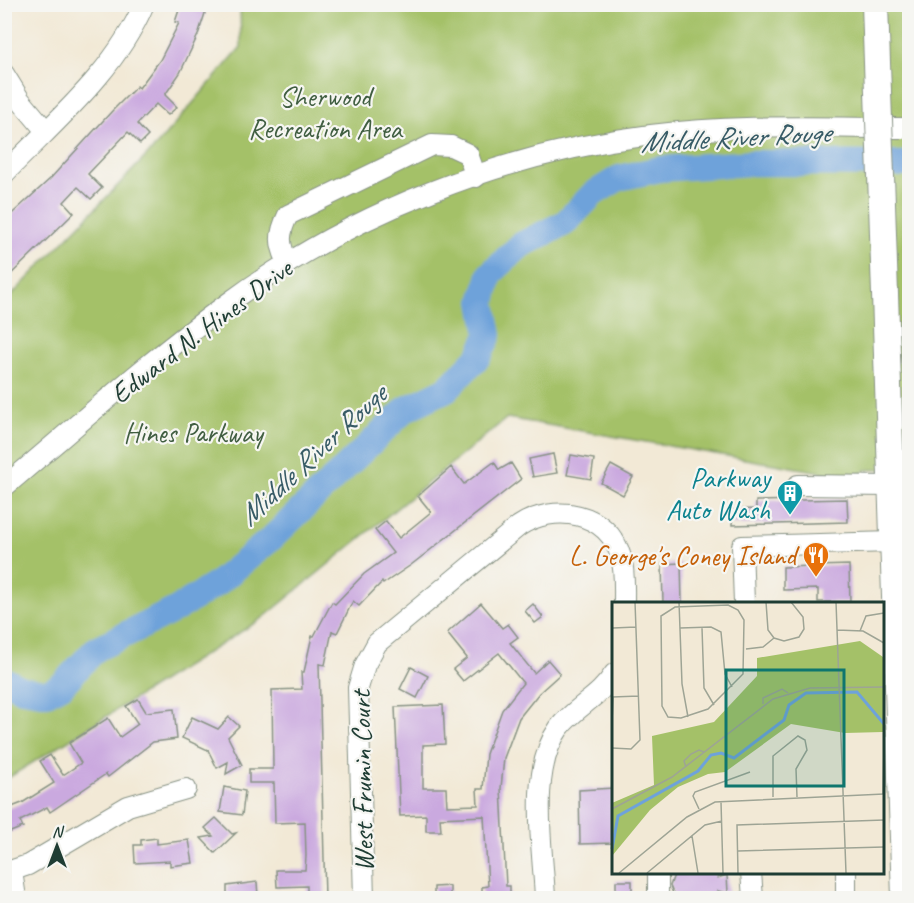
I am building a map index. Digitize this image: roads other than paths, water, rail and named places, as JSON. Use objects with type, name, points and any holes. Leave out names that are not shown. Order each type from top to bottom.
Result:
[{"type":"main road","points":[[875,4],[891,486],[901,512],[893,542],[889,631],[903,671],[891,761],[905,796],[905,898]]},
{"type":"street","points":[[4,174],[116,58],[134,30],[144,4]]},
{"type":"street","points":[[4,74],[20,100],[46,131]]},
{"type":"street","name":"Edward N. Hines Drive","points":[[4,487],[181,339],[288,263],[364,223],[476,177],[575,149],[652,135],[756,129],[909,128]]},
{"type":"street","points":[[288,263],[279,243],[280,230],[288,215],[432,145],[452,146],[468,154],[476,177]]},
{"type":"street","points":[[798,485],[891,486]]},
{"type":"street","name":"West Frumin Court","points":[[364,898],[357,701],[360,676],[370,652],[387,632],[530,518],[547,513],[573,513],[598,525],[614,542],[621,556],[624,602]]},
{"type":"street","points":[[744,602],[742,546],[893,542]]},
{"type":"street","points":[[544,898],[541,778],[546,752],[565,721],[597,694],[612,676]]},
{"type":"street","points":[[16,898],[8,872],[71,842],[128,807],[186,789]]},
{"type":"street","points":[[658,873],[658,898]]},
{"type":"street","points":[[751,873],[753,898]]},
{"type":"street","points":[[846,873],[846,898]]},
{"type":"waterway","name":"Middle River Rouge","points":[[4,680],[22,689],[47,693],[62,685],[96,649],[175,610],[218,583],[272,538],[406,409],[447,389],[479,356],[489,335],[483,302],[490,274],[521,245],[565,223],[593,194],[619,178],[660,169],[752,163],[910,164]]},
{"type":"place","name":"Parkway Auto Wash","points":[[790,516]]},
{"type":"place","name":"L. George's Coney Island","points":[[816,578]]},
{"type":"park label","name":"Sherwood Recreation Area","points":[[325,112]]},
{"type":"park label","name":"Hines Parkway","points":[[193,432]]}]
